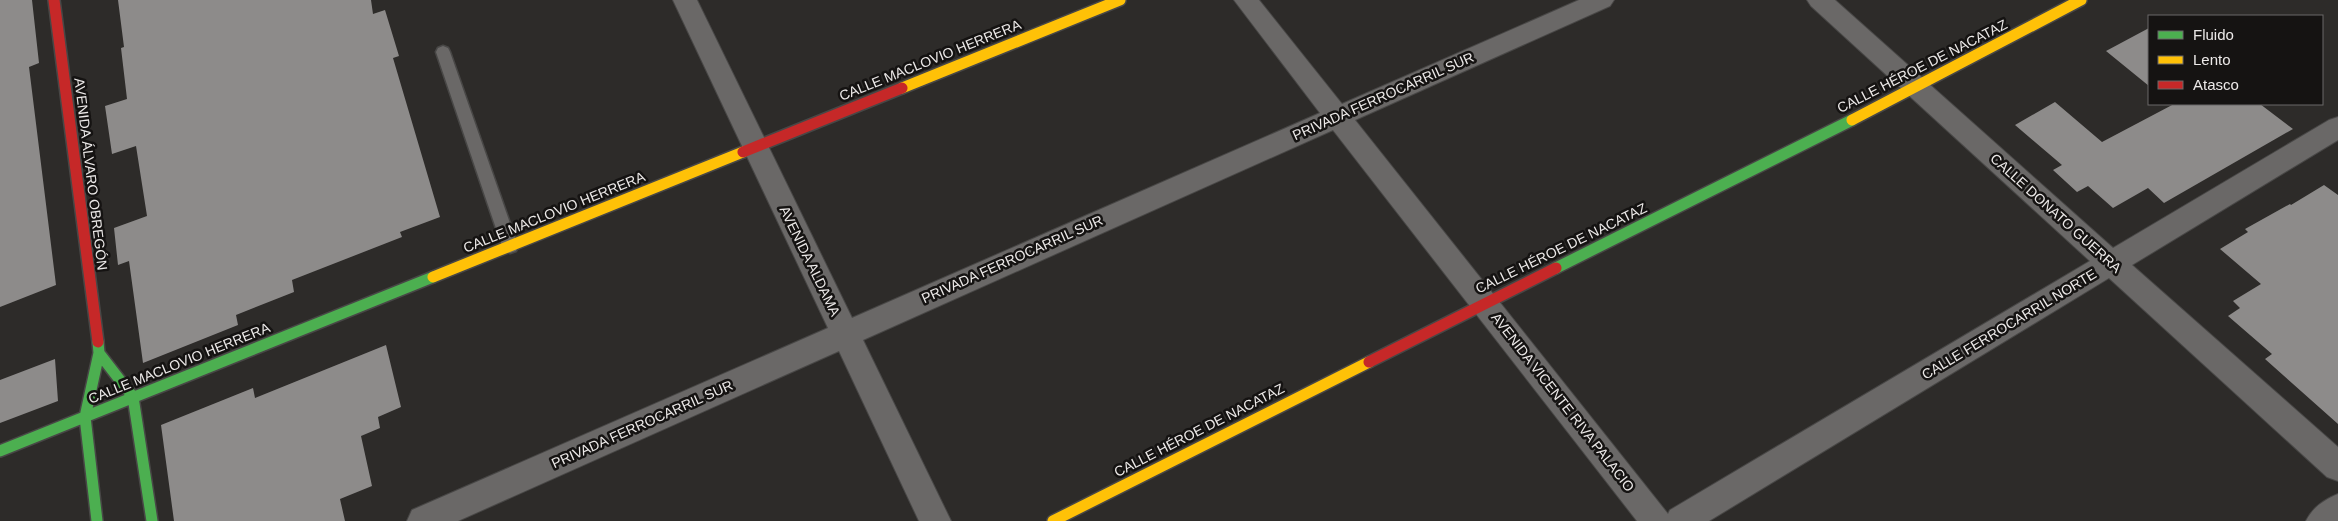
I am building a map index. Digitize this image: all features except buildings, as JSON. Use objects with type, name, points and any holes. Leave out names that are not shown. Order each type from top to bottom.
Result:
[{"type":"street","name":"AVENIDA ÁLVARO OBREGÓN","points":[[54,0],[99,353],[85,416],[98,521]]},
{"type":"street","name":"AVENIDA ALDAMA","points":[[685,0],[935,521]]},
{"type":"street","name":"CALLE MACLOVIO HERRERA","points":[[0,451],[1120,0]]},
{"type":"street","name":"AVENIDA VICENTE RIVA PALACIO","points":[[1246,0],[1656,521]]},
{"type":"street","name":"PRIVADA FERROCARRIL SUR","points":[[423,521],[844,333],[1602,0]]},
{"type":"street","name":"CALLE DONATO GUERRA","points":[[1819,0],[2338,466]]},
{"type":"street","name":"CALLE HÉROE DE NACATAZ","points":[[1053,521],[1485,302],[1915,88],[2081,0]]},
{"type":"street","name":"CALLE FERROCARRIL NORTE","points":[[1681,521],[2338,127]]},
{"type":"street","points":[[99,353],[134,397],[152,521]]},
{"type":"street","points":[[2322,521],[2338,509]]},
{"type":"lane","points":[[443,52],[510,246]]},
{"type":"traffic: fast","points":[[1556,268],[1852,120]]},
{"type":"traffic: fast","points":[[0,451],[433,277]]},
{"type":"traffic: fast","points":[[97,521],[85,417],[99,353],[98,342]]},
{"type":"traffic: fast","points":[[99,353],[133,397],[152,521]]},
{"type":"traffic: slow","points":[[902,88],[1120,0]]},
{"type":"traffic: slow","points":[[1852,120],[2081,0]]},
{"type":"traffic: slow","points":[[433,277],[743,152]]},
{"type":"traffic: slow","points":[[1053,521],[1369,362]]},
{"type":"traffic: jam","points":[[54,0],[98,342]]},
{"type":"traffic: jam","points":[[743,152],[902,88]]},
{"type":"traffic: jam","points":[[1369,362],[1556,268]]}]
